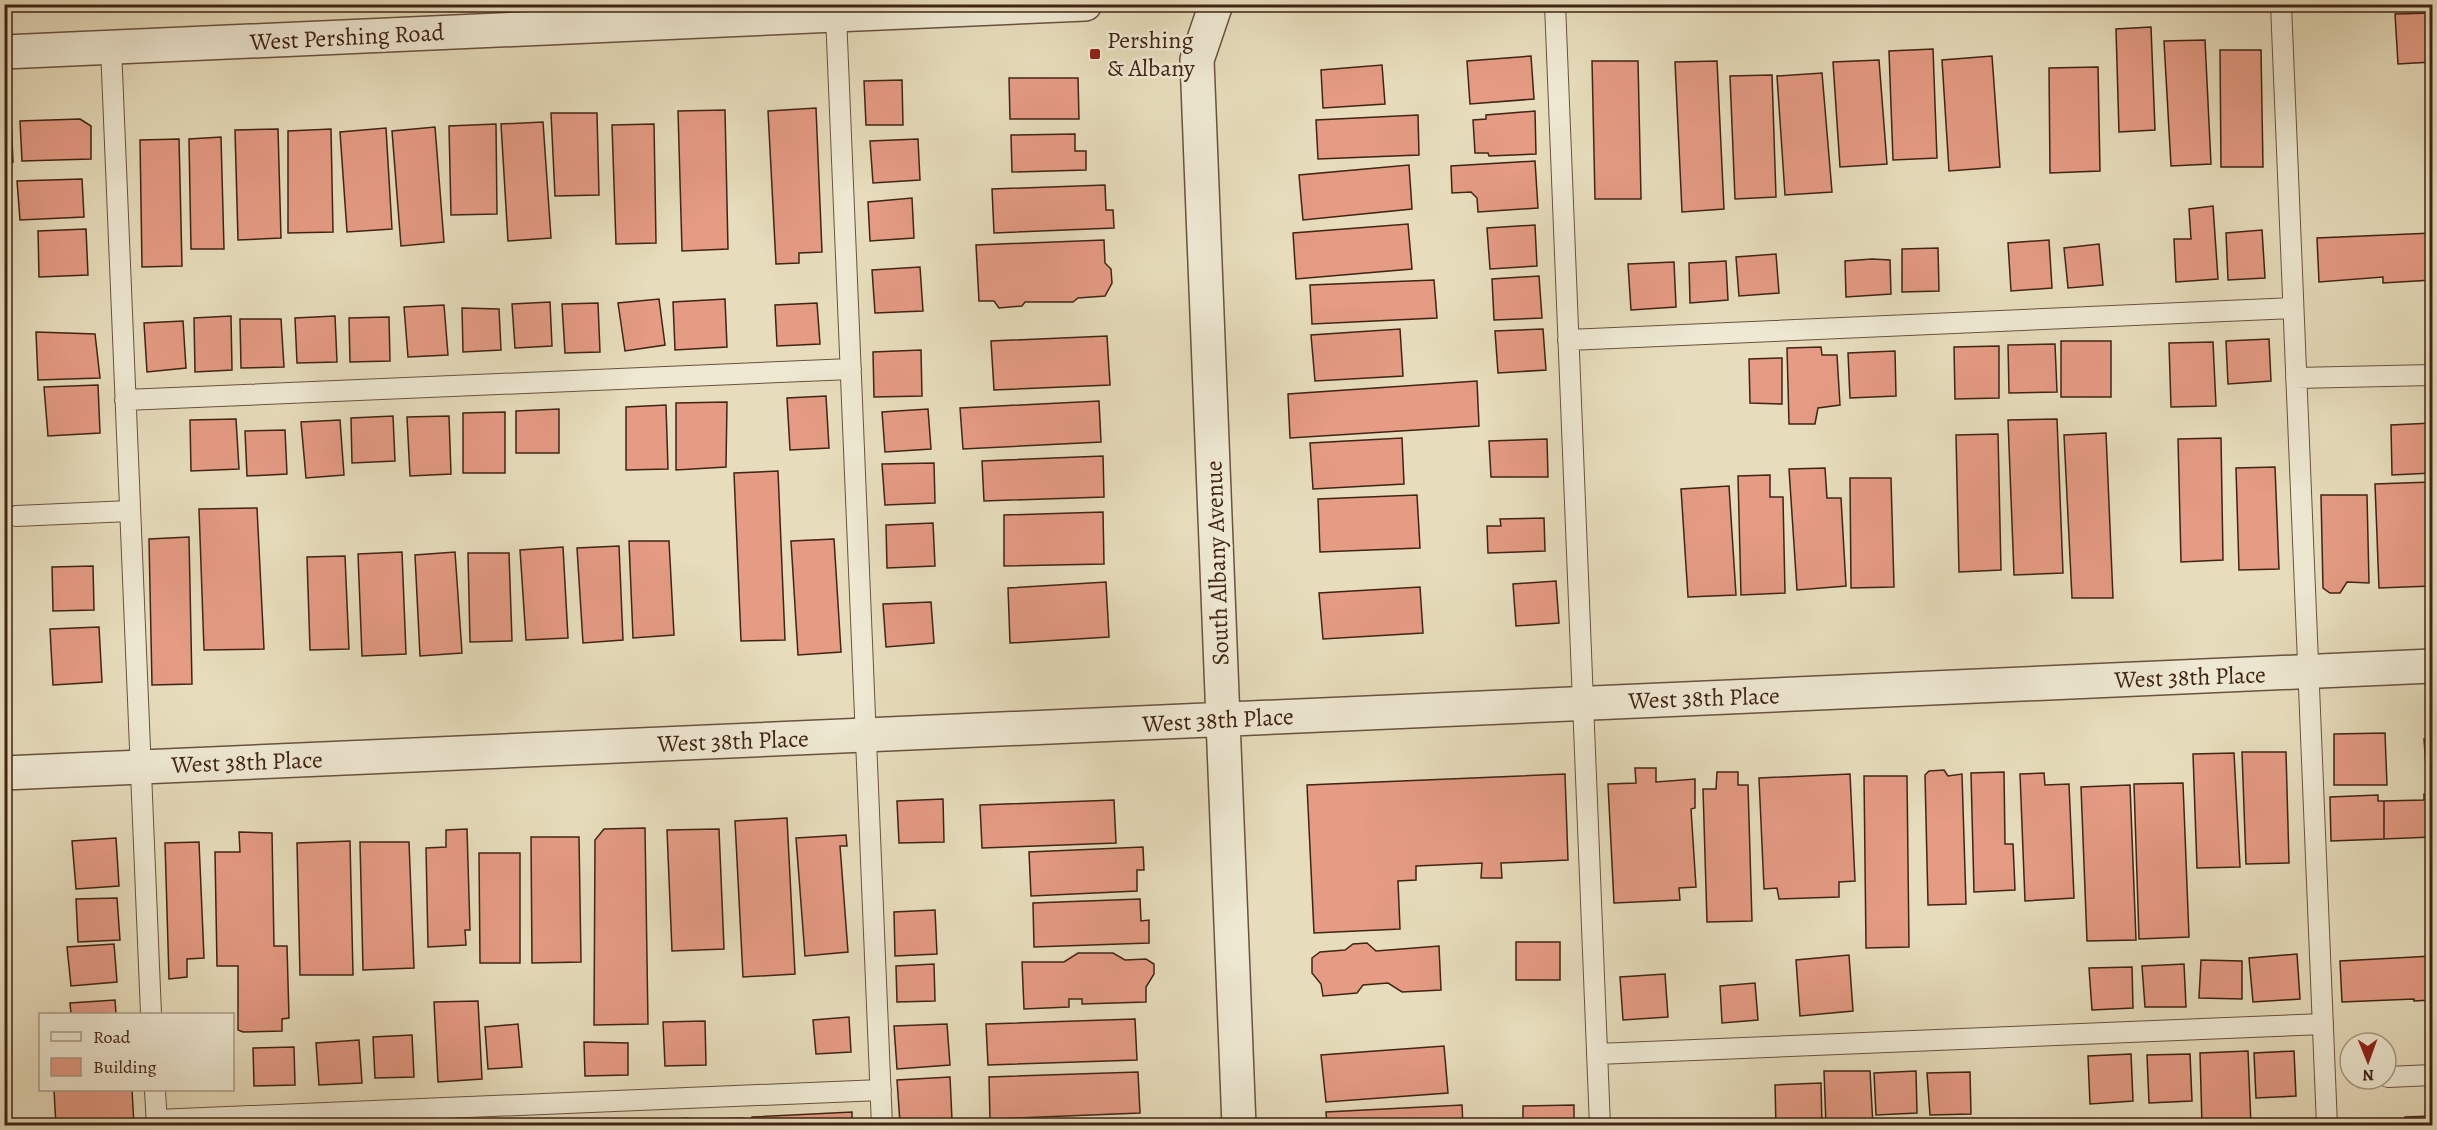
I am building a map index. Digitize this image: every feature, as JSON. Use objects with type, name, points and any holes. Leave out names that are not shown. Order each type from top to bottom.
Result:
[{"type":"street","name":"West Pershing Road","points":[[4,52],[1085,4]]},
{"type":"street","name":"South Albany Avenue","points":[[1216,4],[1197,60],[1239,1125]]},
{"type":"street","name":"West 38th Place","points":[[4,773],[2433,666]]},
{"type":"lane","points":[[1555,4],[1600,1125]]},
{"type":"lane","points":[[2281,4],[2327,1125]]},
{"type":"lane","points":[[836,15],[882,1125]]},
{"type":"lane","points":[[111,47],[151,1013]]},
{"type":"lane","points":[[1568,340],[2293,308]]},
{"type":"lane","points":[[125,399],[851,369]]},
{"type":"lane","points":[[2296,378],[2433,375]]},
{"type":"lane","points":[[16,516],[130,511]]},
{"type":"lane","points":[[1597,1054],[2323,1024]]},
{"type":"lane","points":[[2398,1077],[2433,1075]]},
{"type":"lane","points":[[155,1091],[157,1123],[881,1090]]},
{"type":"building","points":[[2432,13],[2432,62],[2398,64],[2395,14]]},
{"type":"building","points":[[2151,27],[2155,130],[2119,132],[2116,29]]},
{"type":"building","points":[[2205,40],[2211,164],[2171,166],[2164,41]]},
{"type":"building","points":[[1933,49],[1937,158],[1893,160],[1889,51]]},
{"type":"building","points":[[2220,50],[2261,50],[2263,167],[2221,167]]},
{"type":"building","points":[[1531,56],[1534,99],[1470,104],[1467,61]]},
{"type":"building","points":[[1992,56],[2000,167],[1949,171],[1942,60]]},
{"type":"building","points":[[1879,60],[1887,164],[1840,167],[1833,62]]},
{"type":"building","points":[[1592,61],[1638,61],[1641,199],[1595,199]]},
{"type":"building","points":[[1717,61],[1724,209],[1682,212],[1675,62]]},
{"type":"building","points":[[1382,65],[1385,104],[1323,108],[1321,70]]},
{"type":"building","points":[[2098,67],[2100,171],[2050,173],[2049,68]]},
{"type":"building","points":[[1822,73],[1832,192],[1785,195],[1777,76]]},
{"type":"building","points":[[1772,75],[1776,197],[1735,199],[1730,76]]},
{"type":"building","points":[[1009,78],[1078,78],[1079,119],[1010,119]]},
{"type":"building","points":[[902,80],[903,125],[866,125],[864,81]]},
{"type":"building","points":[[816,108],[822,252],[799,253],[799,263],[776,264],[768,111]]},
{"type":"building","points":[[725,110],[728,249],[682,251],[678,111]]},
{"type":"building","points":[[1535,111],[1536,154],[1489,156],[1488,153],[1475,153],[1473,120],[1486,119],[1486,115]]},
{"type":"building","points":[[551,113],[597,113],[599,195],[555,196]]},
{"type":"building","points":[[1418,115],[1419,155],[1318,159],[1316,120]]},
{"type":"building","points":[[11,117],[13,162],[4,163],[4,118]]},
{"type":"building","points":[[80,119],[91,126],[91,159],[22,161],[20,121]]},
{"type":"building","points":[[543,122],[551,238],[508,241],[501,124]]},
{"type":"building","points":[[496,124],[497,214],[451,215],[449,126]]},
{"type":"building","points":[[654,124],[656,243],[616,244],[612,125]]},
{"type":"building","points":[[435,127],[444,242],[401,246],[392,131]]},
{"type":"building","points":[[386,128],[392,229],[347,232],[340,132]]},
{"type":"building","points":[[278,129],[281,238],[238,240],[235,130]]},
{"type":"building","points":[[331,129],[333,232],[288,233],[288,131]]},
{"type":"building","points":[[1075,134],[1075,151],[1086,151],[1086,170],[1012,172],[1011,135]]},
{"type":"building","points":[[221,137],[224,249],[191,249],[189,139]]},
{"type":"building","points":[[179,139],[182,266],[142,267],[140,140]]},
{"type":"building","points":[[918,139],[920,180],[873,183],[870,141]]},
{"type":"building","points":[[1535,161],[1538,208],[1478,212],[1477,198],[1471,192],[1452,193],[1451,166]]},
{"type":"building","points":[[1409,165],[1412,209],[1303,220],[1299,175]]},
{"type":"building","points":[[82,179],[84,217],[20,220],[17,181]]},
{"type":"building","points":[[1105,185],[1106,210],[1113,210],[1114,228],[994,233],[992,189]]},
{"type":"building","points":[[912,198],[914,238],[870,241],[868,202]]},
{"type":"building","points":[[2213,206],[2218,279],[2176,282],[2174,239],[2191,239],[2189,209]]},
{"type":"building","points":[[1408,224],[1412,269],[1296,279],[1293,233]]},
{"type":"building","points":[[1535,225],[1537,266],[1490,269],[1487,228]]},
{"type":"building","points":[[86,229],[88,275],[39,277],[38,231]]},
{"type":"building","points":[[2262,230],[2265,278],[2228,280],[2226,233]]},
{"type":"building","points":[[2432,233],[2432,280],[2383,283],[2383,277],[2319,282],[2317,238]]},
{"type":"building","points":[[1104,240],[1105,263],[1111,269],[1112,283],[1105,296],[1078,298],[1073,302],[1025,302],[1022,306],[999,308],[994,301],[979,301],[976,245]]},
{"type":"building","points":[[2049,240],[2052,288],[2011,291],[2008,243]]},
{"type":"building","points":[[2099,244],[2103,285],[2068,288],[2064,248]]},
{"type":"building","points":[[1938,248],[1939,291],[1902,292],[1902,249]]},
{"type":"building","points":[[1776,254],[1779,293],[1739,296],[1736,257]]},
{"type":"building","points":[[1890,260],[1891,294],[1846,297],[1845,261]]},
{"type":"building","points":[[1726,261],[1728,300],[1690,303],[1689,263]]},
{"type":"building","points":[[1674,262],[1676,307],[1631,310],[1628,264]]},
{"type":"building","points":[[920,267],[923,311],[875,313],[872,270]]},
{"type":"building","points":[[1539,276],[1542,318],[1494,320],[1492,279]]},
{"type":"building","points":[[1434,280],[1437,318],[1312,324],[1310,285]]},
{"type":"building","points":[[659,299],[665,345],[625,351],[618,303]]},
{"type":"building","points":[[725,299],[727,347],[675,350],[673,302]]},
{"type":"building","points":[[550,302],[552,346],[515,348],[512,304]]},
{"type":"building","points":[[598,303],[600,352],[565,353],[562,304]]},
{"type":"building","points":[[817,303],[820,344],[777,346],[775,305]]},
{"type":"building","points":[[444,305],[448,355],[408,357],[404,307]]},
{"type":"building","points":[[462,308],[499,309],[501,350],[463,352]]},
{"type":"building","points":[[231,316],[232,370],[195,372],[194,318]]},
{"type":"building","points":[[335,316],[337,362],[297,363],[295,318]]},
{"type":"building","points":[[389,317],[390,361],[350,362],[349,318]]},
{"type":"building","points":[[240,319],[281,319],[284,367],[241,368]]},
{"type":"building","points":[[183,321],[186,368],[147,372],[144,323]]},
{"type":"building","points":[[1400,329],[1403,376],[1315,381],[1311,335]]},
{"type":"building","points":[[1543,329],[1546,370],[1498,373],[1495,331]]},
{"type":"building","points":[[36,332],[95,334],[100,378],[38,380]]},
{"type":"building","points":[[1107,336],[1110,385],[994,390],[991,341]]},
{"type":"building","points":[[2269,339],[2271,381],[2228,384],[2226,341]]},
{"type":"building","points":[[2061,341],[2111,341],[2111,397],[2061,397]]},
{"type":"building","points":[[2213,342],[2216,406],[2171,407],[2169,343]]},
{"type":"building","points":[[2055,344],[2057,392],[2009,393],[2008,345]]},
{"type":"building","points":[[1999,346],[1999,398],[1955,399],[1954,347]]},
{"type":"building","points":[[1821,347],[1822,355],[1837,355],[1840,405],[1818,408],[1815,424],[1789,424],[1787,348]]},
{"type":"building","points":[[921,350],[922,396],[874,397],[873,352]]},
{"type":"building","points":[[1895,351],[1896,396],[1850,398],[1848,353]]},
{"type":"building","points":[[1782,358],[1782,404],[1750,403],[1749,359]]},
{"type":"building","points":[[1477,381],[1479,426],[1290,438],[1288,394]]},
{"type":"building","points":[[98,385],[100,433],[48,436],[44,387]]},
{"type":"building","points":[[826,396],[829,448],[790,450],[787,398]]},
{"type":"building","points":[[1099,401],[1101,442],[963,449],[960,408]]},
{"type":"building","points":[[727,402],[726,467],[676,470],[676,403]]},
{"type":"building","points":[[666,405],[668,469],[626,470],[626,407]]},
{"type":"building","points":[[559,409],[559,453],[516,453],[516,411]]},
{"type":"building","points":[[928,409],[931,449],[885,452],[882,412]]},
{"type":"building","points":[[505,412],[505,473],[463,473],[463,413]]},
{"type":"building","points":[[393,416],[395,461],[352,463],[351,418]]},
{"type":"building","points":[[449,416],[451,474],[410,476],[407,417]]},
{"type":"building","points":[[236,419],[239,469],[191,471],[190,420]]},
{"type":"building","points":[[2057,419],[2063,573],[2014,575],[2008,420]]},
{"type":"building","points":[[340,420],[344,475],[306,478],[301,422]]},
{"type":"building","points":[[2432,423],[2432,473],[2392,475],[2391,425]]},
{"type":"building","points":[[285,430],[287,474],[247,476],[245,431]]},
{"type":"building","points":[[2106,433],[2113,598],[2072,598],[2064,435]]},
{"type":"building","points":[[1998,434],[2001,570],[1959,572],[1956,435]]},
{"type":"building","points":[[1402,438],[1404,484],[1313,489],[1310,443]]},
{"type":"building","points":[[2221,438],[2223,560],[2181,562],[2178,439]]},
{"type":"building","points":[[1547,439],[1548,477],[1491,477],[1489,441]]},
{"type":"building","points":[[1103,456],[1104,497],[984,501],[982,461]]},
{"type":"building","points":[[934,463],[935,503],[885,505],[882,464]]},
{"type":"building","points":[[2275,467],[2279,569],[2239,570],[2236,468]]},
{"type":"building","points":[[1825,468],[1827,498],[1841,498],[1846,586],[1797,590],[1789,469]]},
{"type":"building","points":[[778,471],[785,640],[741,641],[734,473]]},
{"type":"building","points":[[1770,475],[1770,497],[1783,497],[1785,593],[1741,595],[1738,476]]},
{"type":"building","points":[[1850,478],[1891,478],[1894,587],[1851,588]]},
{"type":"building","points":[[2431,482],[2432,586],[2379,588],[2375,484]]},
{"type":"building","points":[[1729,486],[1736,595],[1688,597],[1681,489]]},
{"type":"building","points":[[1417,495],[1420,548],[1320,552],[1318,499]]},
{"type":"building","points":[[2321,495],[2367,495],[2369,583],[2347,582],[2340,593],[2330,593],[2323,588]]},
{"type":"building","points":[[257,508],[264,649],[204,650],[199,509]]},
{"type":"building","points":[[1103,512],[1104,564],[1004,566],[1004,515]]},
{"type":"building","points":[[1544,518],[1545,551],[1488,553],[1487,526],[1501,526],[1500,519]]},
{"type":"building","points":[[933,523],[935,566],[887,568],[886,525]]},
{"type":"building","points":[[189,537],[192,684],[152,685],[149,539]]},
{"type":"building","points":[[834,539],[841,652],[798,655],[791,541]]},
{"type":"building","points":[[629,541],[669,541],[674,635],[633,638]]},
{"type":"building","points":[[619,546],[623,640],[583,643],[577,548]]},
{"type":"building","points":[[563,547],[568,638],[526,640],[520,550]]},
{"type":"building","points":[[402,552],[406,654],[362,656],[358,554]]},
{"type":"building","points":[[455,552],[462,653],[420,656],[415,555]]},
{"type":"building","points":[[468,553],[509,553],[512,641],[470,642]]},
{"type":"building","points":[[345,556],[349,649],[310,650],[307,557]]},
{"type":"building","points":[[93,566],[94,610],[53,611],[52,567]]},
{"type":"building","points":[[1556,581],[1559,623],[1516,626],[1513,584]]},
{"type":"building","points":[[1106,582],[1109,637],[1010,643],[1008,588]]},
{"type":"building","points":[[1420,587],[1423,633],[1323,639],[1319,593]]},
{"type":"building","points":[[931,602],[934,643],[886,647],[883,604]]},
{"type":"building","points":[[99,627],[102,682],[53,685],[50,629]]},
{"type":"building","points":[[2385,733],[2387,785],[2334,785],[2334,734]]},
{"type":"building","points":[[2432,738],[2432,782],[2427,782],[2424,739]]},
{"type":"building","points":[[2242,752],[2286,752],[2289,863],[2246,864]]},
{"type":"building","points":[[2234,753],[2240,867],[2197,868],[2193,754]]},
{"type":"building","points":[[1635,768],[1656,768],[1656,782],[1695,779],[1695,808],[1691,809],[1696,887],[1679,888],[1680,900],[1614,903],[1608,784],[1636,783]]},
{"type":"building","points":[[1944,770],[1948,776],[1962,774],[1966,904],[1928,905],[1925,775],[1929,771]]},
{"type":"building","points":[[1717,772],[1738,772],[1738,785],[1748,785],[1752,921],[1707,922],[1703,789],[1716,789]]},
{"type":"building","points":[[2004,772],[2005,844],[2013,844],[2015,890],[1974,892],[1971,773]]},
{"type":"building","points":[[2044,773],[2045,785],[2069,784],[2074,898],[2025,901],[2020,774]]},
{"type":"building","points":[[1565,774],[1568,860],[1501,863],[1502,878],[1481,878],[1482,863],[1416,866],[1416,880],[1398,881],[1400,929],[1314,933],[1307,785]]},
{"type":"building","points":[[1850,774],[1855,881],[1839,882],[1839,897],[1779,899],[1777,888],[1764,889],[1759,778]]},
{"type":"building","points":[[1864,776],[1907,776],[1909,947],[1866,948]]},
{"type":"building","points":[[2183,783],[2189,937],[2139,939],[2134,784]]},
{"type":"building","points":[[2130,785],[2136,940],[2087,941],[2081,787]]},
{"type":"building","points":[[2424,794],[2432,794],[2432,837],[2384,839],[2384,801],[2424,800]]},
{"type":"building","points":[[2378,795],[2378,801],[2384,801],[2384,839],[2331,841],[2330,797]]},
{"type":"building","points":[[943,799],[944,842],[899,843],[897,801]]},
{"type":"building","points":[[1114,800],[1116,843],[982,848],[980,805]]},
{"type":"building","points":[[787,818],[795,974],[743,977],[735,821]]},
{"type":"building","points":[[645,828],[648,1024],[594,1025],[595,840],[604,829]]},
{"type":"building","points":[[467,829],[470,930],[465,930],[466,945],[428,947],[426,848],[446,847],[446,830]]},
{"type":"building","points":[[719,829],[724,949],[672,951],[667,830]]},
{"type":"building","points":[[239,832],[272,833],[274,946],[287,946],[289,1018],[282,1019],[282,1031],[243,1032],[238,1030],[238,966],[217,966],[215,852],[240,852]]},
{"type":"building","points":[[846,835],[847,846],[840,846],[848,952],[805,956],[796,838]]},
{"type":"building","points":[[531,837],[579,837],[581,962],[532,963]]},
{"type":"building","points":[[116,838],[119,886],[76,889],[72,841]]},
{"type":"building","points":[[350,841],[353,975],[300,975],[297,843]]},
{"type":"building","points":[[199,842],[204,958],[187,959],[187,977],[169,979],[165,843]]},
{"type":"building","points":[[360,842],[409,842],[414,968],[363,970]]},
{"type":"building","points":[[1143,847],[1144,870],[1137,870],[1137,891],[1031,896],[1029,852]]},
{"type":"building","points":[[479,853],[520,853],[520,963],[480,963]]},
{"type":"building","points":[[117,898],[120,940],[78,942],[76,899]]},
{"type":"building","points":[[1140,899],[1141,921],[1149,920],[1149,943],[1034,947],[1033,903]]},
{"type":"building","points":[[935,910],[937,954],[895,956],[894,912]]},
{"type":"building","points":[[1516,942],[1560,942],[1560,980],[1516,980]]},
{"type":"building","points":[[1367,943],[1376,951],[1439,946],[1441,990],[1402,992],[1388,983],[1363,985],[1357,993],[1323,996],[1321,984],[1312,973],[1312,958],[1320,952],[1345,950],[1353,944]]},
{"type":"building","points":[[114,944],[117,982],[71,986],[67,947]]},
{"type":"building","points":[[1078,953],[1113,953],[1125,960],[1146,959],[1154,964],[1154,974],[1146,987],[1146,1002],[1082,1004],[1082,999],[1069,999],[1069,1007],[1024,1009],[1022,962],[1064,962]]},
{"type":"building","points":[[2297,954],[2300,999],[2253,1002],[2249,958]]},
{"type":"building","points":[[1849,955],[1853,1011],[1800,1016],[1796,960]]},
{"type":"building","points":[[2432,956],[2432,1000],[2342,1002],[2340,961]]},
{"type":"building","points":[[2201,960],[2242,961],[2242,999],[2199,998]]},
{"type":"building","points":[[934,964],[935,1001],[897,1002],[896,966]]},
{"type":"building","points":[[2184,964],[2186,1007],[2145,1007],[2142,966]]},
{"type":"building","points":[[2132,967],[2133,1008],[2092,1010],[2089,968]]},
{"type":"building","points":[[1665,974],[1668,1017],[1623,1020],[1620,977]]},
{"type":"building","points":[[1755,983],[1758,1020],[1722,1023],[1720,986]]},
{"type":"building","points":[[115,1000],[116,1013],[71,1013],[70,1003]]},
{"type":"building","points":[[478,1001],[482,1079],[438,1082],[434,1002]]},
{"type":"building","points":[[849,1017],[851,1052],[816,1054],[813,1020]]},
{"type":"building","points":[[1135,1019],[1137,1060],[988,1065],[986,1024]]},
{"type":"building","points":[[705,1021],[706,1065],[665,1066],[663,1022]]},
{"type":"building","points":[[518,1024],[522,1067],[488,1069],[485,1027]]},
{"type":"building","points":[[947,1024],[950,1065],[897,1069],[894,1026]]},
{"type":"building","points":[[412,1035],[414,1077],[375,1078],[373,1037]]},
{"type":"building","points":[[359,1040],[362,1083],[319,1085],[316,1043]]},
{"type":"building","points":[[584,1042],[628,1043],[628,1075],[585,1076]]},
{"type":"building","points":[[1444,1046],[1448,1093],[1326,1102],[1321,1055]]},
{"type":"building","points":[[294,1047],[295,1085],[254,1086],[253,1048]]},
{"type":"building","points":[[2248,1051],[2251,1126],[2202,1126],[2200,1053]]},
{"type":"building","points":[[2294,1051],[2296,1096],[2256,1098],[2254,1053]]},
{"type":"building","points":[[2131,1054],[2133,1101],[2090,1104],[2088,1056]]},
{"type":"building","points":[[2190,1054],[2192,1101],[2149,1103],[2147,1055]]},
{"type":"building","points":[[1824,1071],[1870,1071],[1873,1126],[1826,1126]]},
{"type":"building","points":[[1916,1071],[1917,1113],[1876,1115],[1874,1073]]},
{"type":"building","points":[[1138,1072],[1140,1113],[990,1119],[989,1077]]},
{"type":"building","points":[[1970,1072],[1971,1114],[1930,1115],[1927,1073]]},
{"type":"building","points":[[950,1077],[952,1120],[900,1123],[897,1080]]},
{"type":"building","points":[[1821,1083],[1822,1126],[1776,1126],[1775,1085]]},
{"type":"building","points":[[54,1091],[132,1091],[134,1126],[56,1126]]},
{"type":"building","points":[[1462,1105],[1463,1126],[1327,1126],[1326,1112]]},
{"type":"building","points":[[1574,1105],[1574,1126],[1523,1126],[1523,1106]]},
{"type":"building","points":[[852,1112],[852,1126],[753,1126],[752,1117]]},
{"type":"building","points":[[2432,1116],[2432,1126],[2405,1126],[2405,1117]]},
{"type":"building","points":[[688,1118],[689,1126],[648,1126],[648,1121]]},
{"type":"building","points":[[744,1118],[744,1126],[704,1126],[704,1119]]},
{"type":"building","points":[[632,1121],[633,1126],[589,1126],[589,1124]]},
{"type":"place","name":"Pershing & Albany","points":[[1095,54]]}]
